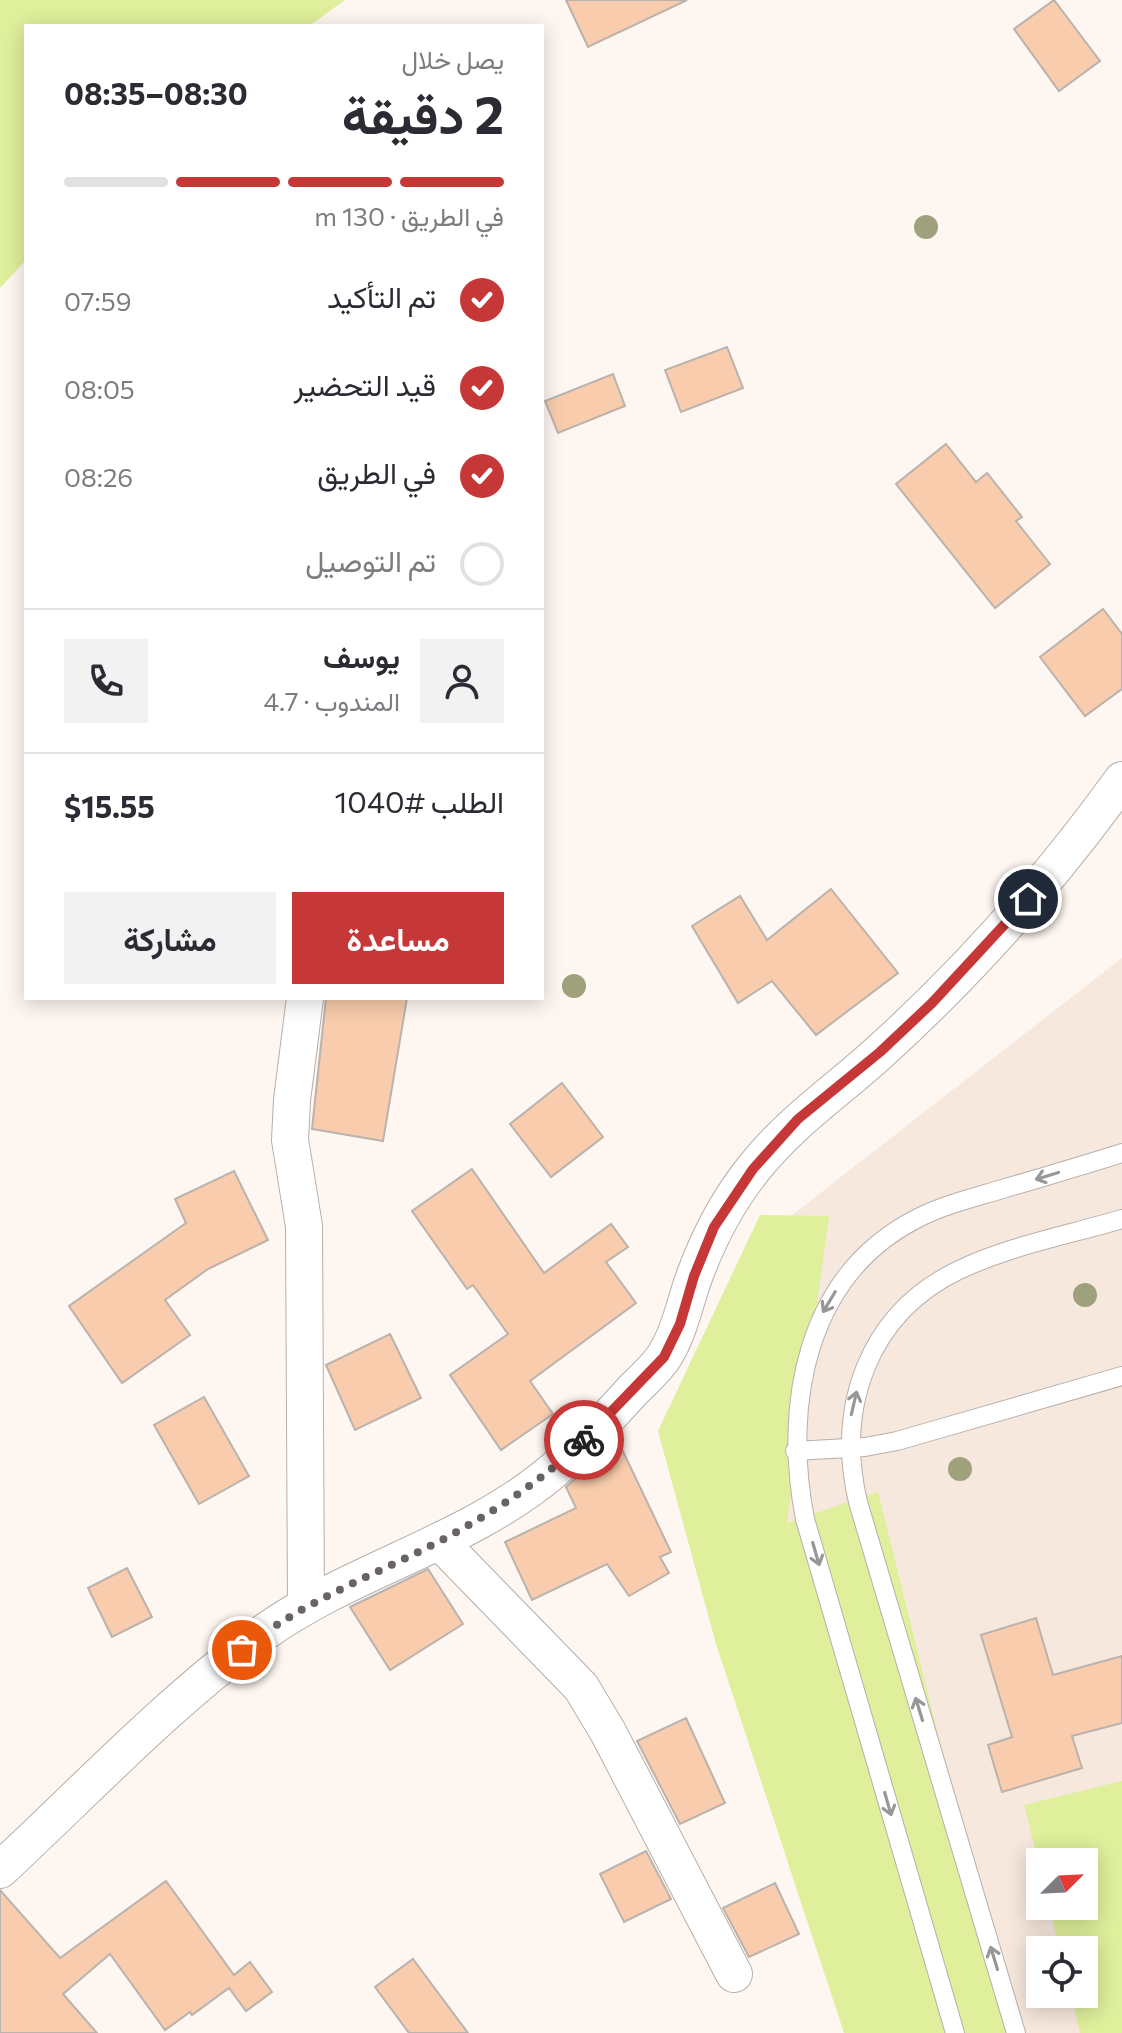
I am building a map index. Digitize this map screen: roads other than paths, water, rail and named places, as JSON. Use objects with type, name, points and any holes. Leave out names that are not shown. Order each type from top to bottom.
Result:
[{"type":"street","points":[[0,1870],[186,1697],[261,1635],[306,1606],[439,1541],[505,1504],[552,1472],[664,1357],[680,1324],[694,1276],[714,1227],[753,1169],[798,1119],[880,1052],[983,950],[1081,837],[1122,780]]},
{"type":"street","points":[[305,1000],[290,1140],[304,1226],[306,1606]]},
{"type":"street","points":[[439,1541],[581,1687],[608,1732],[734,1974]]},
{"type":"lane","points":[[955,2033],[805,1519],[795,1451],[799,1391],[811,1341],[836,1291],[872,1249],[918,1218],[943,1207],[1122,1153]]},
{"type":"lane","points":[[1016,2033],[858,1502],[849,1448],[850,1420],[865,1367],[894,1320],[935,1284],[984,1260],[1122,1219]]},
{"type":"lane","points":[[795,1451],[897,1441],[1122,1376]]}]
